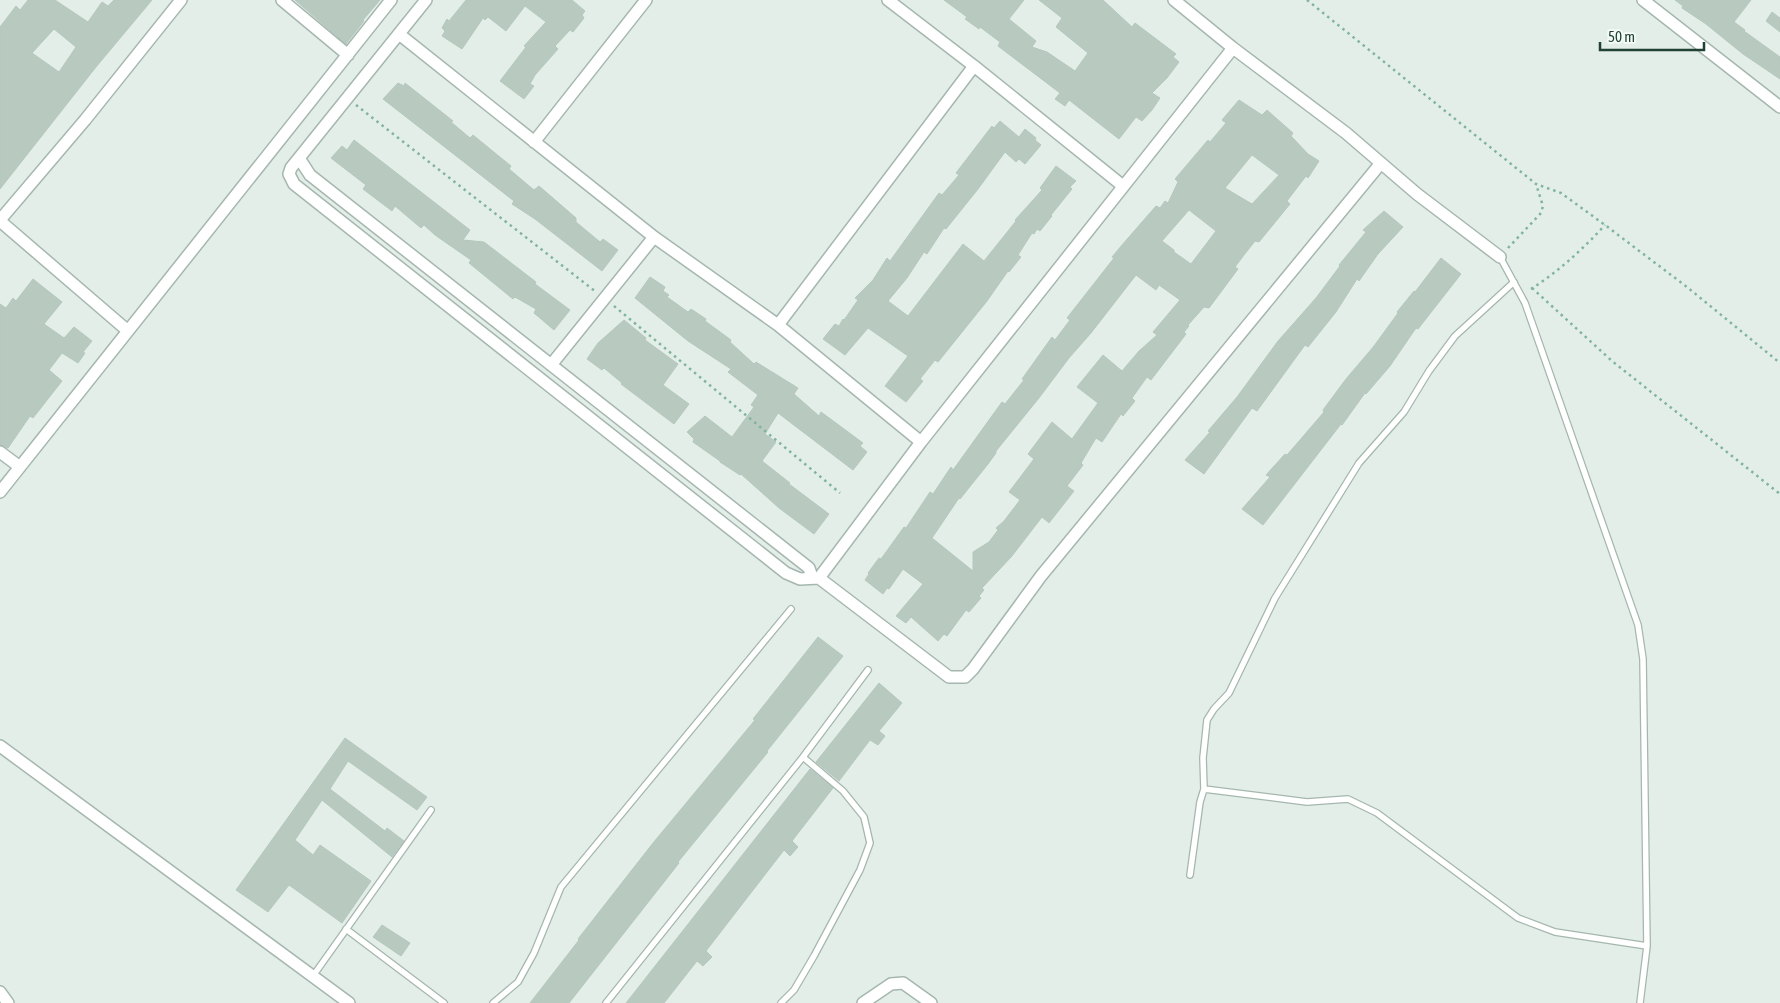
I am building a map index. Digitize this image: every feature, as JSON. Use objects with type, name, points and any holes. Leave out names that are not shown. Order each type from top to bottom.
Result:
[{"type":"street","points":[[128,330],[0,221],[85,120],[181,0]]},
{"type":"street","points":[[282,0],[348,55]]},
{"type":"street","points":[[0,492],[391,0]]},
{"type":"street","points":[[426,0],[299,158],[289,174],[294,184],[786,573],[800,579],[815,577],[1233,48]]},
{"type":"street","points":[[534,142],[646,0]]},
{"type":"street","points":[[888,0],[974,66],[1123,186]]},
{"type":"street","points":[[1174,0],[1233,48],[1346,133],[1380,163],[1500,257]]},
{"type":"street","points":[[1643,0],[1780,107]]},
{"type":"street","points":[[399,34],[654,237],[778,325],[921,442]]},
{"type":"street","points":[[778,325],[974,66]]},
{"type":"street","points":[[299,158],[310,175],[809,568],[815,577],[949,677],[965,677],[973,669],[1041,576],[1380,163]]},
{"type":"street","points":[[551,365],[654,237]]},
{"type":"street","points":[[0,452],[20,467]]},
{"type":"street","points":[[2,751],[349,1003]]},
{"type":"street","points":[[863,1003],[891,984],[903,983],[931,1003]]},
{"type":"street","points":[[0,992],[8,1003]]},
{"type":"lane","points":[[1500,257],[1525,304],[1638,625],[1643,659],[1647,946],[1640,1003]]},
{"type":"lane","points":[[1190,875],[1200,802],[1204,789],[1203,758],[1207,720],[1229,692],[1275,598],[1359,464],[1404,412],[1429,371],[1455,336],[1514,282]]},
{"type":"lane","points":[[492,1003],[518,982],[534,953],[561,887],[791,609]]},
{"type":"lane","points":[[606,1003],[803,757],[868,670]]},
{"type":"lane","points":[[781,1003],[794,990],[814,956],[860,870],[870,843],[864,817],[844,790],[803,757]]},
{"type":"lane","points":[[1204,789],[1307,802],[1348,799],[1377,813],[1518,918],[1555,932],[1647,946]]},
{"type":"lane","points":[[313,976],[431,810]]},
{"type":"lane","points":[[346,929],[444,1003]]},
{"type":"path","points":[[1306,0],[1536,184],[1561,193],[1605,225],[1687,287],[1780,363]]},
{"type":"path","points":[[1500,257],[1541,213],[1543,206],[1536,184]]},
{"type":"path","points":[[1520,295],[1551,276],[1605,225]]},
{"type":"path","points":[[1532,288],[1612,361],[1780,494]]},
{"type":"building","points":[[28,0],[55,0],[88,22],[102,2],[108,6],[114,0],[152,0],[96,67],[0,189],[0,27],[16,6],[20,10]],"holes":[[[54,29],[76,47],[59,72],[32,53]]]},
{"type":"building","points":[[295,0],[380,0],[346,44]]},
{"type":"building","points":[[466,0],[572,0],[585,11],[582,15],[584,18],[573,32],[570,30],[555,46],[558,49],[535,75],[530,84],[534,86],[524,99],[500,81],[526,47],[524,46],[546,22],[525,6],[506,31],[488,17],[485,20],[483,18],[462,49],[442,36],[445,31],[442,28],[447,19],[449,21]]},
{"type":"building","points":[[944,0],[1024,0],[1009,19],[1036,41],[1032,47],[1047,52],[1075,71],[1088,53],[1056,27],[1062,18],[1039,0],[1103,0],[1132,27],[1135,23],[1176,54],[1173,57],[1179,62],[1152,93],[1160,98],[1152,110],[1142,121],[1136,117],[1119,139],[1069,100],[1065,106],[1055,99],[1060,93],[998,46],[1000,42],[980,27],[979,29],[965,19],[967,17]]},
{"type":"building","points":[[1675,0],[1751,0],[1734,22],[1780,57],[1780,79],[1743,54],[1706,24],[1682,8],[1683,6]]},
{"type":"building","points":[[1772,12],[1780,18],[1780,32],[1766,21]]},
{"type":"building","points":[[398,83],[404,86],[405,83],[453,121],[451,122],[470,138],[473,135],[511,166],[509,169],[534,190],[539,186],[600,242],[603,239],[618,250],[602,271],[535,219],[512,204],[514,201],[383,99]]},
{"type":"building","points":[[1239,100],[1262,115],[1267,110],[1293,133],[1291,136],[1308,154],[1319,161],[1308,178],[1306,176],[1287,201],[1290,204],[1259,242],[1255,241],[1235,267],[1238,269],[1209,308],[1204,307],[1188,325],[1184,332],[1186,334],[1151,380],[1147,377],[1132,398],[1135,401],[1123,416],[1121,414],[1102,442],[1096,438],[1081,463],[1083,465],[1067,486],[1074,491],[1049,523],[1042,517],[1012,556],[982,588],[984,590],[979,596],[981,598],[969,612],[966,610],[947,636],[944,634],[938,641],[911,617],[906,623],[896,616],[923,584],[903,569],[889,589],[887,588],[883,594],[865,580],[868,573],[879,558],[881,559],[904,527],[906,528],[930,492],[933,494],[951,467],[953,470],[1002,402],[1005,404],[1024,380],[1022,379],[1052,337],[1055,340],[1070,320],[1067,318],[1114,258],[1112,257],[1156,206],[1160,208],[1165,201],[1168,203],[1178,182],[1175,179],[1208,140],[1210,142],[1226,123],[1222,120]],"holes":[[[1252,155],[1279,175],[1252,204],[1225,188]],[[1189,210],[1216,231],[1191,264],[1162,241]],[[1136,275],[1156,290],[1159,285],[1180,300],[1153,332],[1157,335],[1139,351],[1122,371],[1103,355],[1077,387],[1098,403],[1072,439],[1052,422],[1028,454],[1034,459],[1009,492],[1020,500],[1004,521],[996,528],[998,530],[989,542],[973,552],[973,571],[932,538],[959,498],[988,464],[996,451],[1069,358]]]},
{"type":"building","points":[[1000,121],[1019,137],[1025,129],[1041,145],[1025,164],[1019,159],[1016,162],[1005,152],[946,229],[944,228],[927,254],[924,252],[907,278],[888,301],[908,316],[963,244],[984,261],[1015,220],[1042,190],[1040,188],[1056,166],[1076,181],[1040,231],[1037,229],[1034,234],[1032,233],[1018,255],[1021,257],[1008,271],[987,301],[938,362],[935,360],[920,379],[923,381],[906,402],[885,386],[908,356],[868,328],[845,355],[823,339],[835,324],[839,326],[844,320],[858,300],[855,298],[873,280],[887,258],[890,261],[939,193],[942,195],[959,175],[956,173],[992,126],[994,128]]},
{"type":"building","points":[[354,140],[470,230],[463,240],[484,242],[570,310],[554,330],[534,313],[536,309],[515,297],[513,299],[469,263],[471,260],[424,225],[421,228],[395,206],[392,211],[363,189],[366,185],[331,158],[342,146],[347,150]]},
{"type":"building","points":[[1384,211],[1403,227],[1378,254],[1359,281],[1357,279],[1336,312],[1308,347],[1305,345],[1257,411],[1252,408],[1204,474],[1185,460],[1210,432],[1208,431],[1237,397],[1278,341],[1316,298],[1339,265],[1366,232],[1363,230]]},
{"type":"building","points":[[1441,258],[1461,274],[1418,329],[1416,328],[1390,366],[1365,393],[1263,525],[1242,509],[1270,477],[1266,475],[1285,454],[1287,455],[1324,412],[1323,410],[1346,379],[1374,346],[1397,312]]},
{"type":"building","points":[[650,277],[665,287],[663,291],[669,295],[667,297],[688,312],[691,309],[706,319],[705,321],[731,340],[730,342],[754,364],[756,362],[798,388],[794,394],[819,416],[821,412],[863,443],[860,446],[867,452],[853,470],[778,413],[765,434],[776,442],[762,461],[829,514],[814,534],[779,508],[741,474],[720,462],[693,442],[694,439],[687,432],[705,416],[732,437],[754,407],[751,405],[758,395],[728,372],[731,369],[688,341],[635,298]]},
{"type":"building","points":[[33,279],[62,302],[44,324],[64,338],[74,327],[92,341],[83,352],[85,353],[78,363],[62,353],[49,370],[62,381],[33,418],[30,416],[8,448],[0,445],[0,304],[6,308],[13,298],[16,301]]},
{"type":"building","points":[[624,320],[646,338],[645,340],[678,364],[663,385],[689,404],[674,424],[621,384],[604,368],[602,370],[587,359],[598,343]]},
{"type":"building","points":[[818,637],[843,656],[768,752],[678,862],[569,1003],[530,1003],[653,843],[755,720],[753,719]]},
{"type":"building","points":[[879,683],[902,703],[879,731],[885,736],[878,745],[870,740],[839,781],[816,762]]},
{"type":"building","points":[[345,738],[427,797],[417,810],[348,761],[330,789],[385,831],[387,828],[404,841],[392,857],[322,800],[295,840],[313,855],[320,845],[371,881],[342,923],[289,885],[268,912],[236,890]]},
{"type":"building","points":[[810,769],[833,788],[792,841],[798,847],[790,856],[784,850],[706,951],[712,957],[703,966],[697,961],[664,1003],[626,1003]]},
{"type":"building","points":[[382,925],[410,943],[401,956],[373,937]]}]
